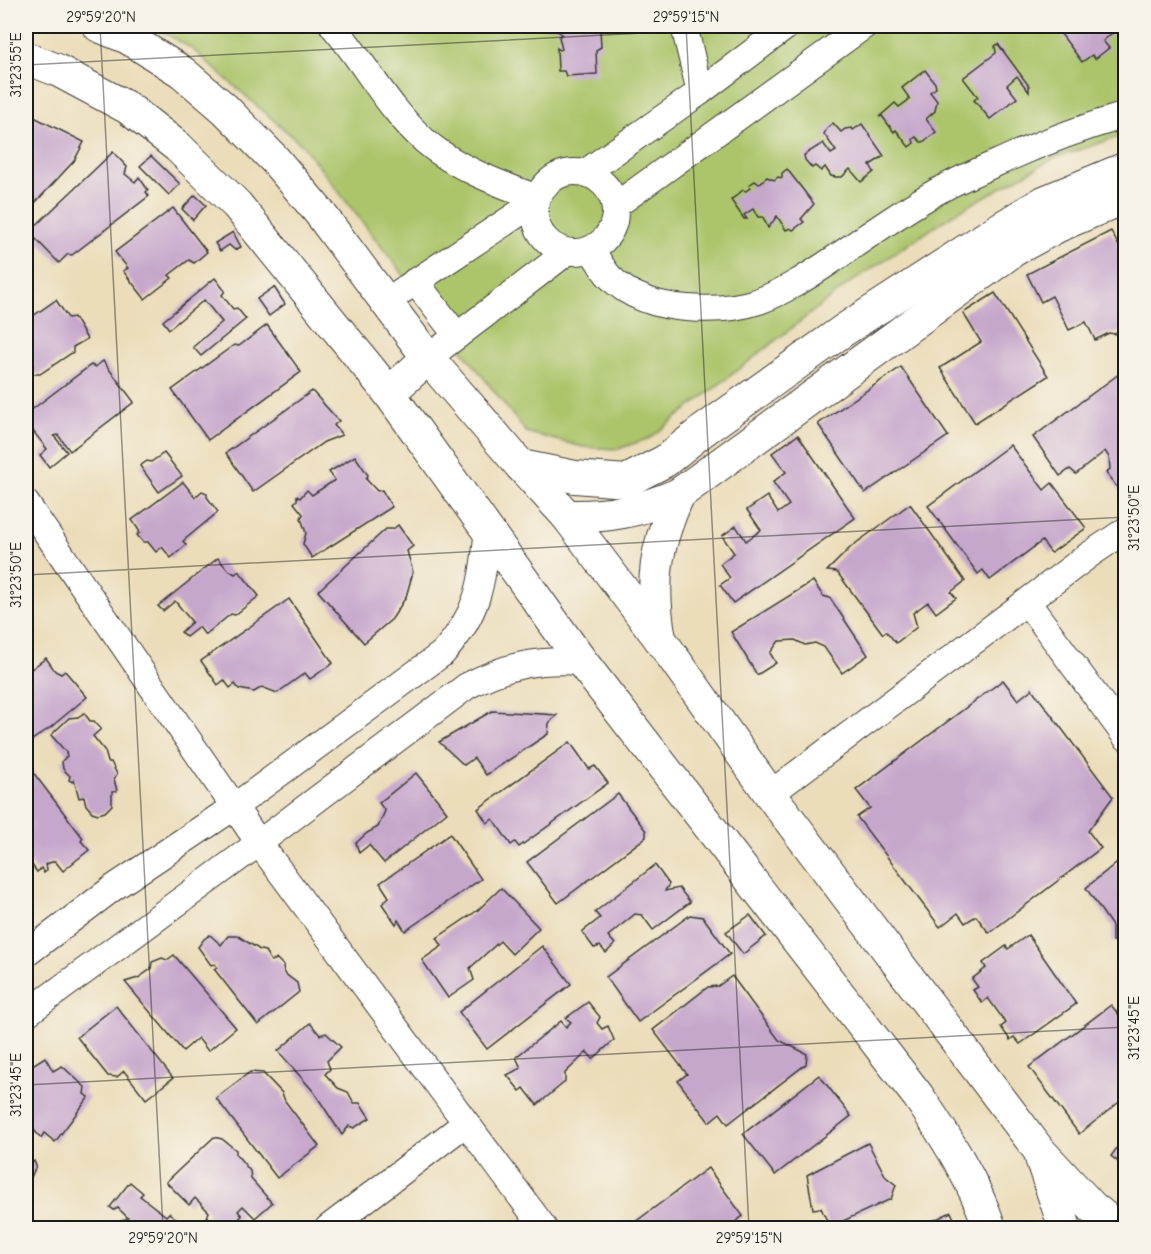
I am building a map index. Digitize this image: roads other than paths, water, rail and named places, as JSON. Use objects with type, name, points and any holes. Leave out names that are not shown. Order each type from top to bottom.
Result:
[{"type":"street","points":[[99,26],[128,38],[182,72],[225,109],[275,160],[312,204],[429,358],[567,516],[660,639],[770,794],[1038,1149],[1092,1207],[1118,1228]]},
{"type":"street","points":[[333,26],[403,119],[426,142],[452,161],[480,176],[537,200]]},
{"type":"street","points":[[684,26],[700,92]]},
{"type":"street","points":[[586,172],[700,92],[787,26]]},
{"type":"street","points":[[615,206],[864,26]]},
{"type":"street","points":[[26,58],[57,70],[128,108],[178,147],[237,205],[389,393],[582,662],[918,1096],[966,1174],[990,1228]]},
{"type":"street","points":[[389,393],[457,336],[579,251],[602,242],[611,232],[615,219],[615,206],[612,194],[605,184],[586,172],[563,173],[552,178],[543,187],[537,200],[535,213],[537,227],[554,247],[579,251],[628,292],[652,302],[678,308],[705,310],[731,308],[782,292],[919,201],[965,177],[1041,142],[1125,115]]},
{"type":"street","points":[[567,516],[596,517],[624,513],[652,506],[679,494],[1006,240],[1044,202],[1125,168]]},
{"type":"street","points":[[521,466],[575,477],[626,481],[665,461],[701,432],[844,330],[1006,240],[1058,226],[1125,196]]},
{"type":"street","points":[[386,302],[537,200]]},
{"type":"street","points":[[415,281],[457,336]]},
{"type":"street","points":[[660,639],[655,610],[654,580],[658,550],[679,494]]},
{"type":"street","points":[[26,503],[234,807],[544,1228]]},
{"type":"street","points":[[26,954],[113,888],[234,807],[443,653],[463,629],[477,601],[489,530]]},
{"type":"street","points":[[770,794],[1125,530]]},
{"type":"street","points":[[1027,602],[1125,738]]},
{"type":"street","points":[[26,1014],[260,843],[467,686],[511,667],[534,662],[558,660],[582,662]]},
{"type":"street","points":[[328,1228],[466,1123]]},
{"type":"street","points":[[1038,1149],[1065,1228]]}]
